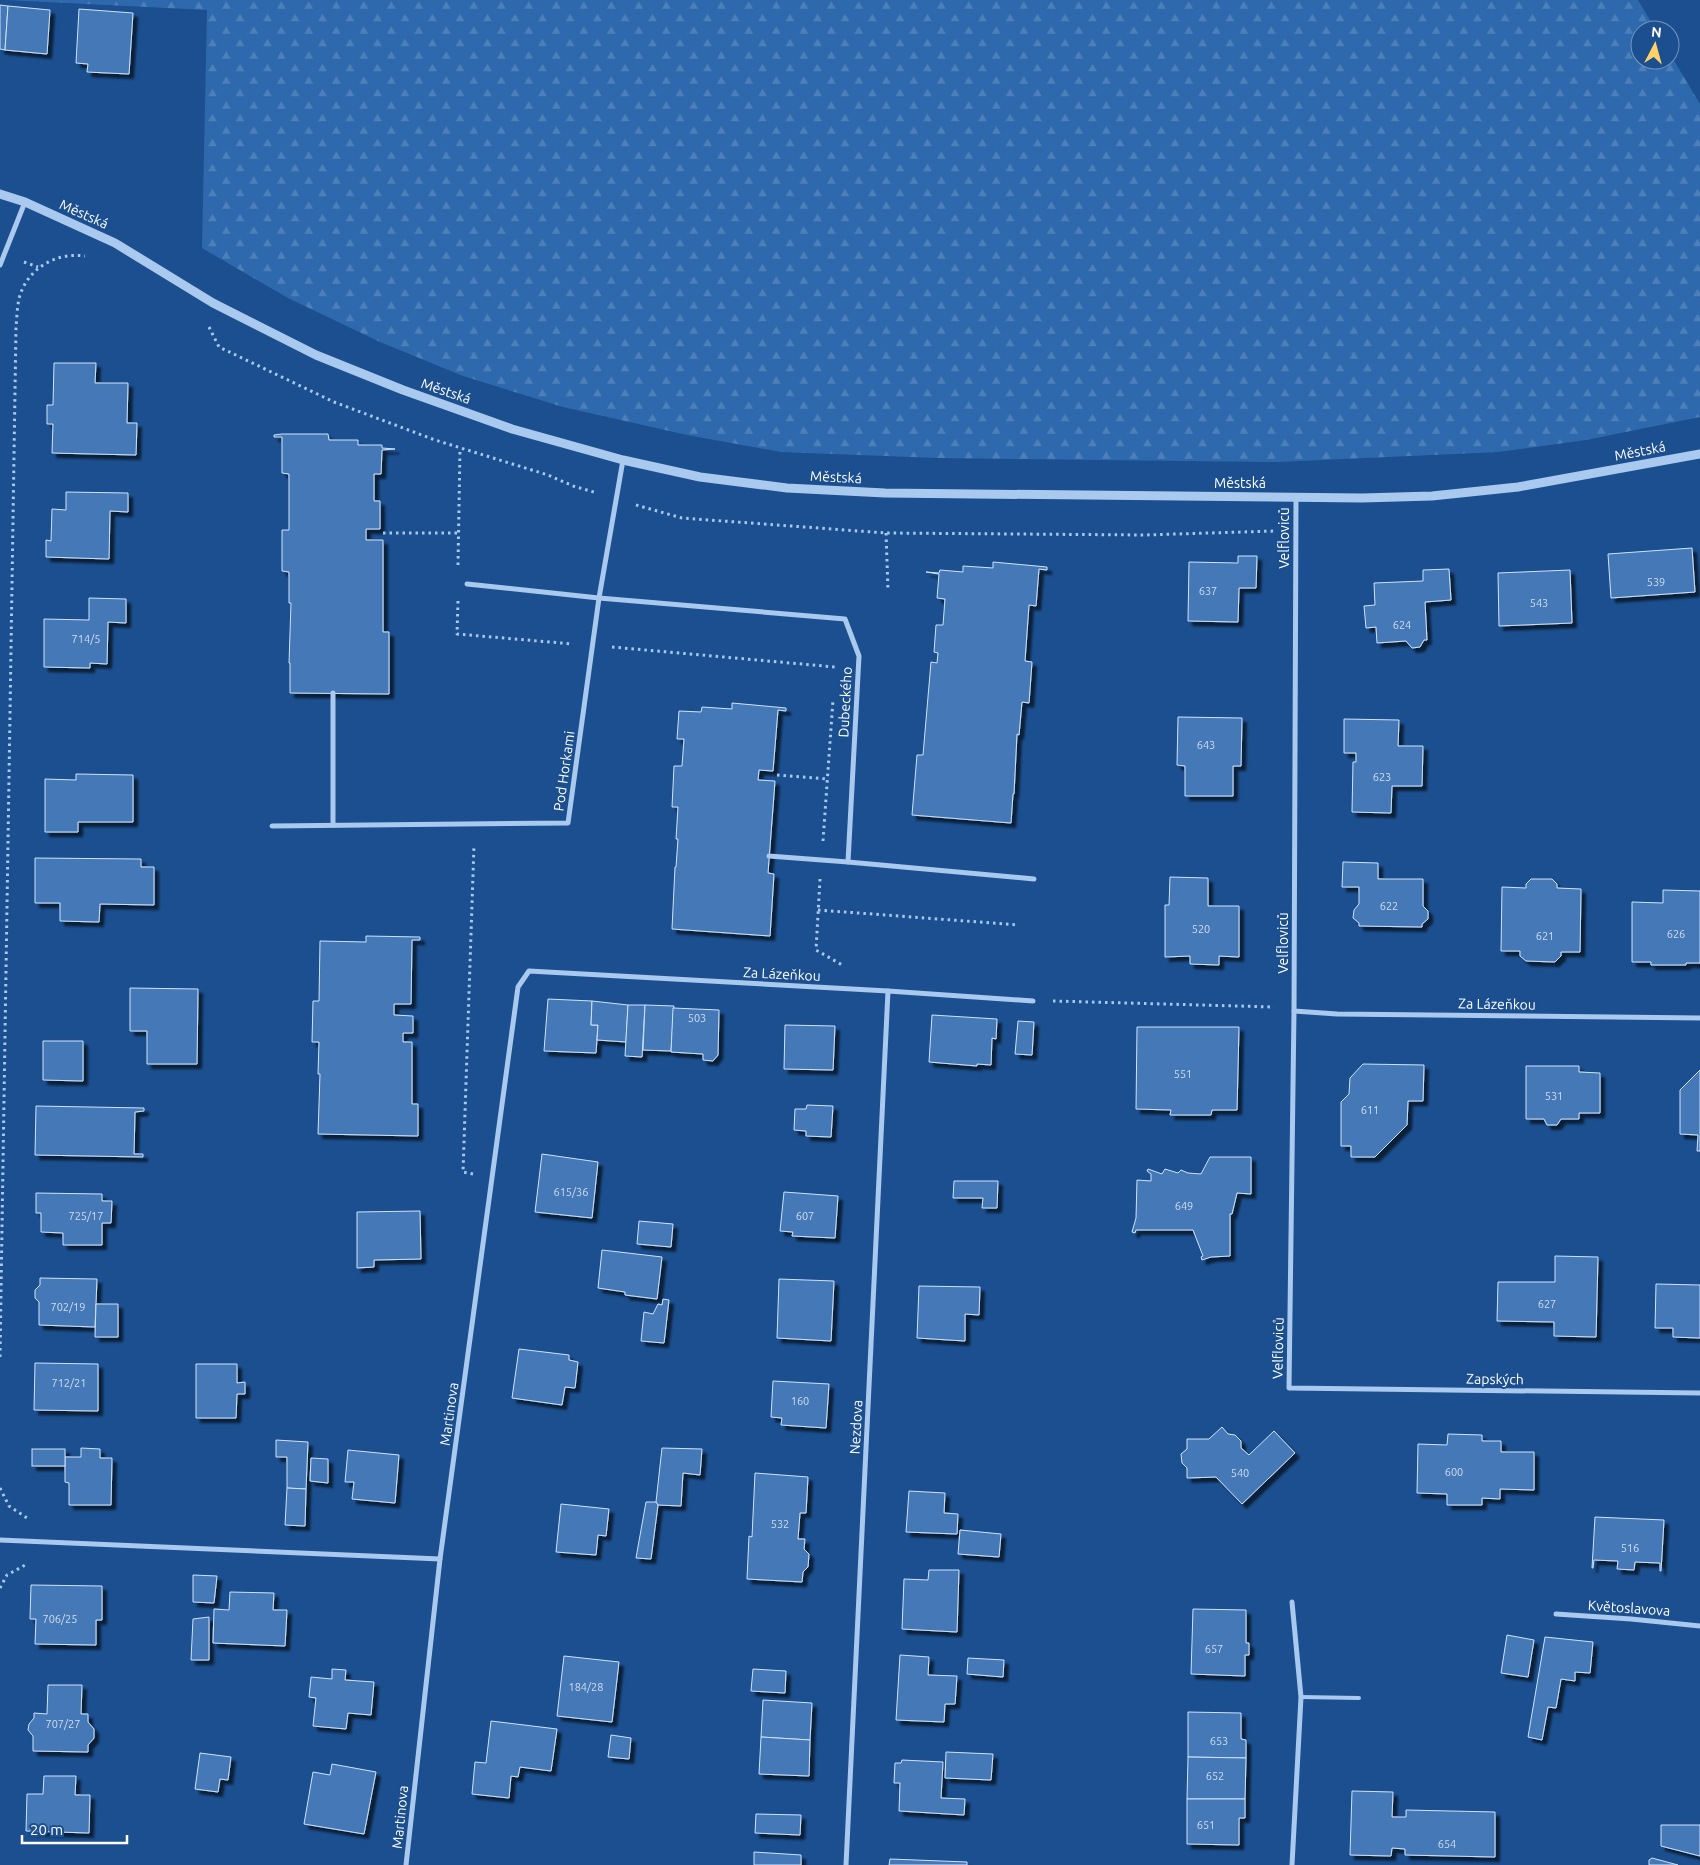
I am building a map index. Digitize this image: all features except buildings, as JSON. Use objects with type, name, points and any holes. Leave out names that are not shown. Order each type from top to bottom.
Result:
[{"type":"street","name":"Městská","points":[[0,194],[25,202],[115,243],[213,303],[316,355],[403,390],[512,428],[623,460],[710,478],[787,488],[885,493],[1296,497],[1432,496],[1518,487],[1700,454]]},
{"type":"street","points":[[0,265],[25,202]]},
{"type":"street","name":"Pod Horkami","points":[[272,826],[568,823],[599,598],[623,460]]},
{"type":"street","name":"Velfloviců","points":[[1289,1388],[1294,1011],[1296,497]]},
{"type":"street","name":"Dubeckého","points":[[467,584],[599,598],[845,619],[859,656],[848,862]]},
{"type":"street","points":[[332,825],[334,693]]},
{"type":"street","points":[[769,856],[1034,879]]},
{"type":"street","name":"Za Lázeňkou","points":[[529,971],[1033,1000]]},
{"type":"street","name":"Martinova","points":[[406,1865],[440,1559],[518,987],[529,971]]},
{"type":"street","name":"Nezdova","points":[[846,1865],[888,991]]},
{"type":"street","name":"Za Lázeňkou","points":[[1294,1011],[1337,1014],[1700,1018]]},
{"type":"street","name":"Zapských","points":[[1289,1388],[1700,1393]]},
{"type":"street","points":[[0,1540],[440,1559]]},
{"type":"street","points":[[1292,1602],[1301,1697],[1292,1865]]},
{"type":"street","name":"Květoslavova","points":[[1556,1614],[1641,1619],[1700,1626]]},
{"type":"lane","points":[[1301,1697],[1359,1698]]},
{"type":"path","points":[[0,1357],[16,327],[19,298],[25,282],[38,267],[53,259],[79,255],[88,257]]},
{"type":"path","points":[[207,323],[219,348],[334,402],[460,448],[548,475],[573,486],[682,518],[886,533],[1144,535],[1296,530]]},
{"type":"path","points":[[458,570],[460,448]]},
{"type":"path","points":[[383,533],[459,533]]},
{"type":"path","points":[[886,533],[888,590]]},
{"type":"path","points":[[458,597],[457,634],[835,667],[835,676]]},
{"type":"path","points":[[570,653],[571,644]]},
{"type":"path","points":[[833,695],[816,950],[848,968]]},
{"type":"path","points":[[777,775],[828,779]]},
{"type":"path","points":[[475,824],[463,1172],[493,1177]]},
{"type":"path","points":[[818,910],[1019,925]]},
{"type":"path","points":[[0,926],[7,926]]},
{"type":"path","points":[[1033,1000],[1269,1005],[1294,1011]]},
{"type":"green space","points":[[6,0],[1638,0],[1650,20],[1630,20],[1630,70],[1680,70],[1700,104],[1700,417],[1586,440],[1498,452],[1278,462],[937,458],[781,452],[687,435],[563,407],[463,376],[380,342],[288,298],[202,248],[207,10]]}]
